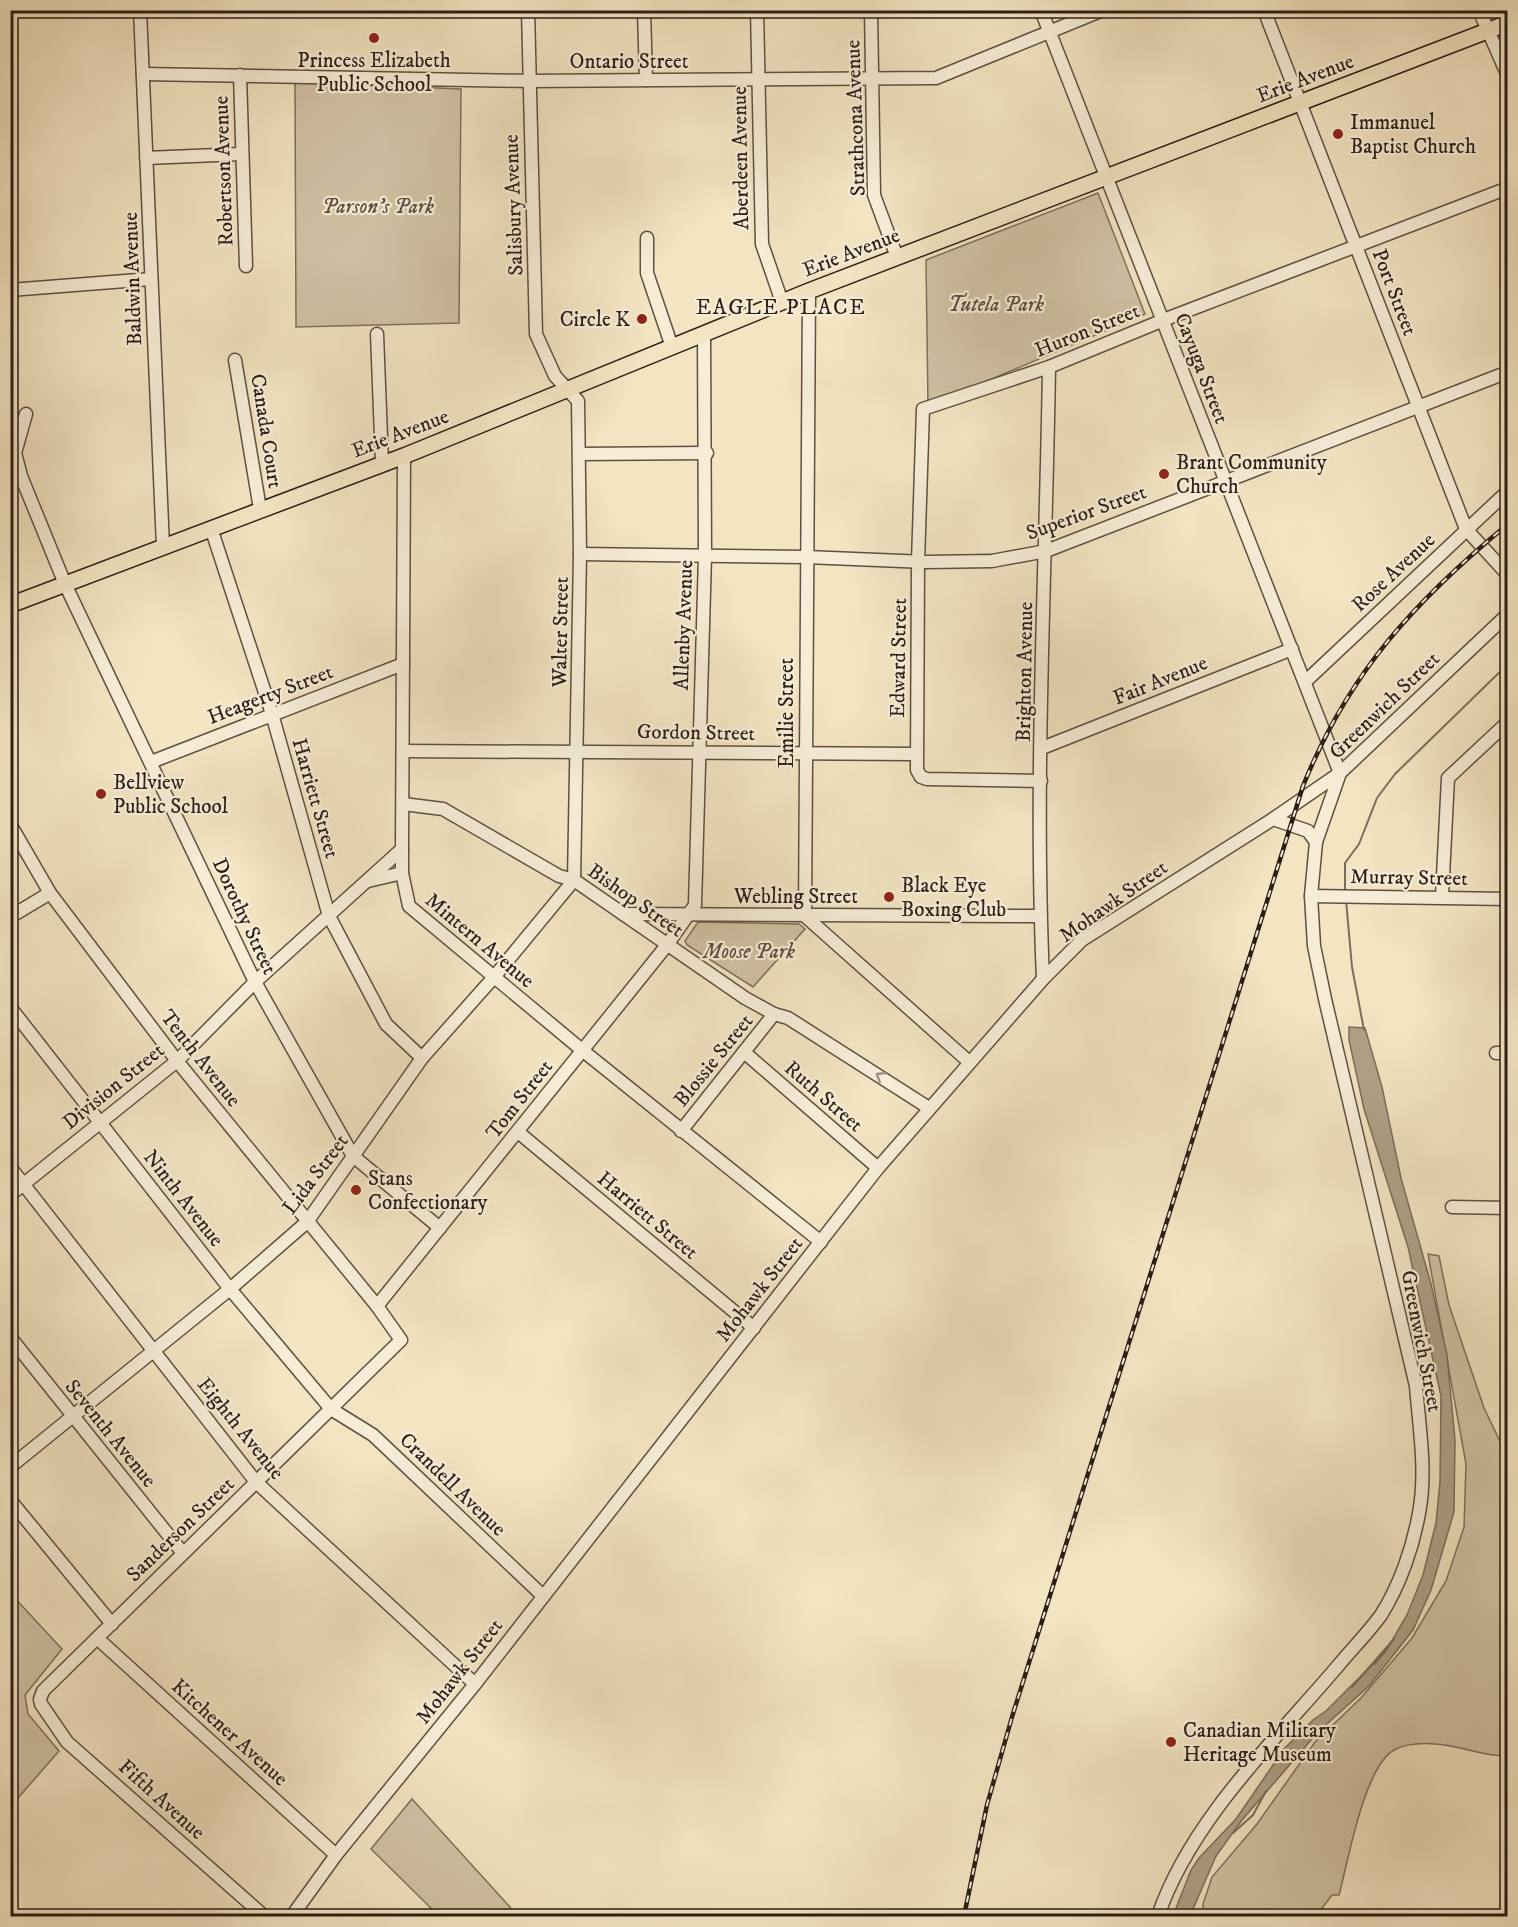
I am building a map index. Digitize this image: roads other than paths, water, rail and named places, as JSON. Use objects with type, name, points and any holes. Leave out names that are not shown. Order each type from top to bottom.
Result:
[{"type":"main road","name":"Erie Avenue","points":[[10,605],[404,456],[809,291],[1508,23]]},
{"type":"street","name":"Baldwin Avenue","points":[[140,10],[163,547]]},
{"type":"street","name":"Salisbury Avenue","points":[[528,10],[536,334],[555,376],[568,389]]},
{"type":"street","points":[[644,10],[646,80]]},
{"type":"street","name":"Aberdeen Avenue","points":[[757,10],[762,244],[782,302]]},
{"type":"street","name":"Strathcona Avenue","points":[[871,10],[874,195],[897,257]]},
{"type":"street","name":"Cayuga Street","points":[[1041,10],[1340,772]]},
{"type":"street","name":"Ontario Street","points":[[143,74],[529,81],[936,78],[1103,10]]},
{"type":"street","name":"Port Street","points":[[1264,10],[1466,529],[1508,575]]},
{"type":"street","points":[[1479,10],[1490,30],[1508,76]]},
{"type":"street","name":"Robertson Avenue","points":[[240,75],[246,266]]},
{"type":"street","points":[[146,158],[241,154]]},
{"type":"street","name":"Huron Street","points":[[918,562],[923,409],[1049,367],[1162,320],[1508,188]]},
{"type":"street","points":[[647,238],[647,273],[672,347]]},
{"type":"street","points":[[10,290],[151,279]]},
{"type":"street","name":"Emilie Street","points":[[805,916],[809,291]]},
{"type":"street","points":[[377,334],[382,464]]},
{"type":"street","name":"Allenby Avenue","points":[[689,915],[695,905],[705,556],[707,453],[704,334]]},
{"type":"street","name":"Canada Court","points":[[235,360],[260,509]]},
{"type":"street","name":"Brighton Avenue","points":[[1043,978],[1040,916],[1041,781],[1049,367]]},
{"type":"street","name":"Superior Street","points":[[580,555],[806,557],[918,562],[992,561],[1046,551],[1508,372]]},
{"type":"street","name":"Walter Street","points":[[568,389],[578,401],[579,454],[579,751],[574,880]]},
{"type":"street","name":"Dorothy Street","points":[[26,414],[15,453],[21,476],[65,584],[255,982],[353,1156],[440,1228]]},
{"type":"street","points":[[579,454],[707,453]]},
{"type":"street","name":"Mintern Avenue","points":[[404,456],[402,873],[409,906],[681,1131],[820,1242]]},
{"type":"street","name":"Rose Avenue","points":[[1305,681],[1508,491]]},
{"type":"street","name":"Harriett Street","points":[[211,528],[272,714],[329,916],[386,1024],[422,1058]]},
{"type":"street","name":"Edward Street","points":[[916,754],[918,562]]},
{"type":"street","name":"Greenwich Street","points":[[1158,1917],[1168,1886],[1214,1812],[1381,1615],[1406,1562],[1420,1510],[1421,1444],[1416,1386],[1314,946],[1316,842],[1340,772],[1508,614]]},
{"type":"street","name":"Fair Avenue","points":[[1042,748],[1292,649]]},
{"type":"street","name":"Heagerty Street","points":[[151,762],[403,664]]},
{"type":"street","points":[[1442,896],[1448,778],[1508,722]]},
{"type":"street","name":"Gordon Street","points":[[404,751],[916,754]]},
{"type":"street","points":[[916,754],[918,774],[927,779],[1041,781]]},
{"type":"street","name":"Mohawk Street","points":[[292,1917],[336,1855],[475,1684],[878,1168],[968,1061],[1043,978],[1082,940],[1273,819],[1340,772]]},
{"type":"street","name":"Bishop Street","points":[[403,804],[443,809],[559,876],[574,880],[667,945],[774,1014],[788,1018],[929,1108]]},
{"type":"street","points":[[1273,819],[1308,831],[1316,842]]},
{"type":"street","name":"Tenth Avenue","points":[[10,824],[50,893],[177,1061],[377,1306]]},
{"type":"street","name":"Division Street","points":[[10,1195],[177,1061],[255,982],[402,849]]},
{"type":"street","name":"Division Street","points":[[368,881],[402,873]]},
{"type":"street","name":"Lida Street","points":[[10,1467],[230,1289],[307,1221],[422,1058],[494,977],[574,880]]},
{"type":"street","points":[[10,917],[50,893]]},
{"type":"street","name":"Murray Street","points":[[1316,896],[1442,896],[1508,899]]},
{"type":"street","name":"Webling Street","points":[[623,914],[1040,916]]},
{"type":"street","name":"Tom Street","points":[[377,1306],[689,915]]},
{"type":"street","points":[[805,916],[968,1061]]},
{"type":"street","name":"Ninth Avenue","points":[[10,1007],[230,1289],[331,1408]]},
{"type":"street","name":"Blossie Street","points":[[681,1131],[774,1014]]},
{"type":"street","name":"Ruth Street","points":[[744,1052],[878,1168]]},
{"type":"street","name":"Harriett Street","points":[[518,1132],[754,1328]]},
{"type":"street","name":"Eighth Avenue","points":[[10,1167],[256,1482],[475,1684]]},
{"type":"street","points":[[1452,1207],[1508,1208]]},
{"type":"street","name":"Sanderson Street","points":[[41,1704],[40,1698],[43,1691],[182,1552],[401,1340],[377,1306]]},
{"type":"street","name":"Seventh Avenue","points":[[10,1336],[72,1418],[182,1552]]},
{"type":"street","name":"Crandell Avenue","points":[[331,1408],[373,1435],[543,1596]]},
{"type":"street","points":[[10,1500],[112,1624]]},
{"type":"street","name":"Kitchener Avenue","points":[[97,1638],[336,1855]]},
{"type":"street","name":"Fifth Avenue","points":[[41,1704],[67,1742],[264,1917]]},
{"type":"waterway","points":[[1345,891],[1345,863],[1359,844],[1377,798],[1395,774],[1508,664]]},
{"type":"waterway","points":[[1346,900],[1352,967],[1364,1030]]},
{"type":"waterway","points":[[1352,1687],[1394,1639],[1375,1664]]},
{"type":"waterway","points":[[1233,1833],[1253,1815],[1266,1791]]},
{"type":"railway","points":[[964,1916],[987,1805],[1012,1717],[1303,786],[1341,708],[1388,641],[1443,581],[1508,524]]},
{"type":"place","name":"Princess Elizabeth Public School","points":[[374,38]]},
{"type":"place","name":"Immanuel Baptist Church","points":[[1338,134]]},
{"type":"place","name":"Circle K","points":[[642,319]]},
{"type":"place","name":"Brant Community Church","points":[[1164,474]]},
{"type":"place","name":"Bellview Public School","points":[[101,794]]},
{"type":"place","name":"Black Eye Boxing Club","points":[[889,897]]},
{"type":"place","name":"Stans Confectionary","points":[[356,1190]]},
{"type":"place","name":"Canadian Military Heritage Museum","points":[[1171,1742]]},
{"type":"district","name":"EAGLE PLACE","points":[[781,306]]},
{"type":"park label","name":"Parson's Park","points":[[378,206]]},
{"type":"park label","name":"Tutela Park","points":[[996,304]]},
{"type":"park label","name":"Moose Park","points":[[749,951]]}]
